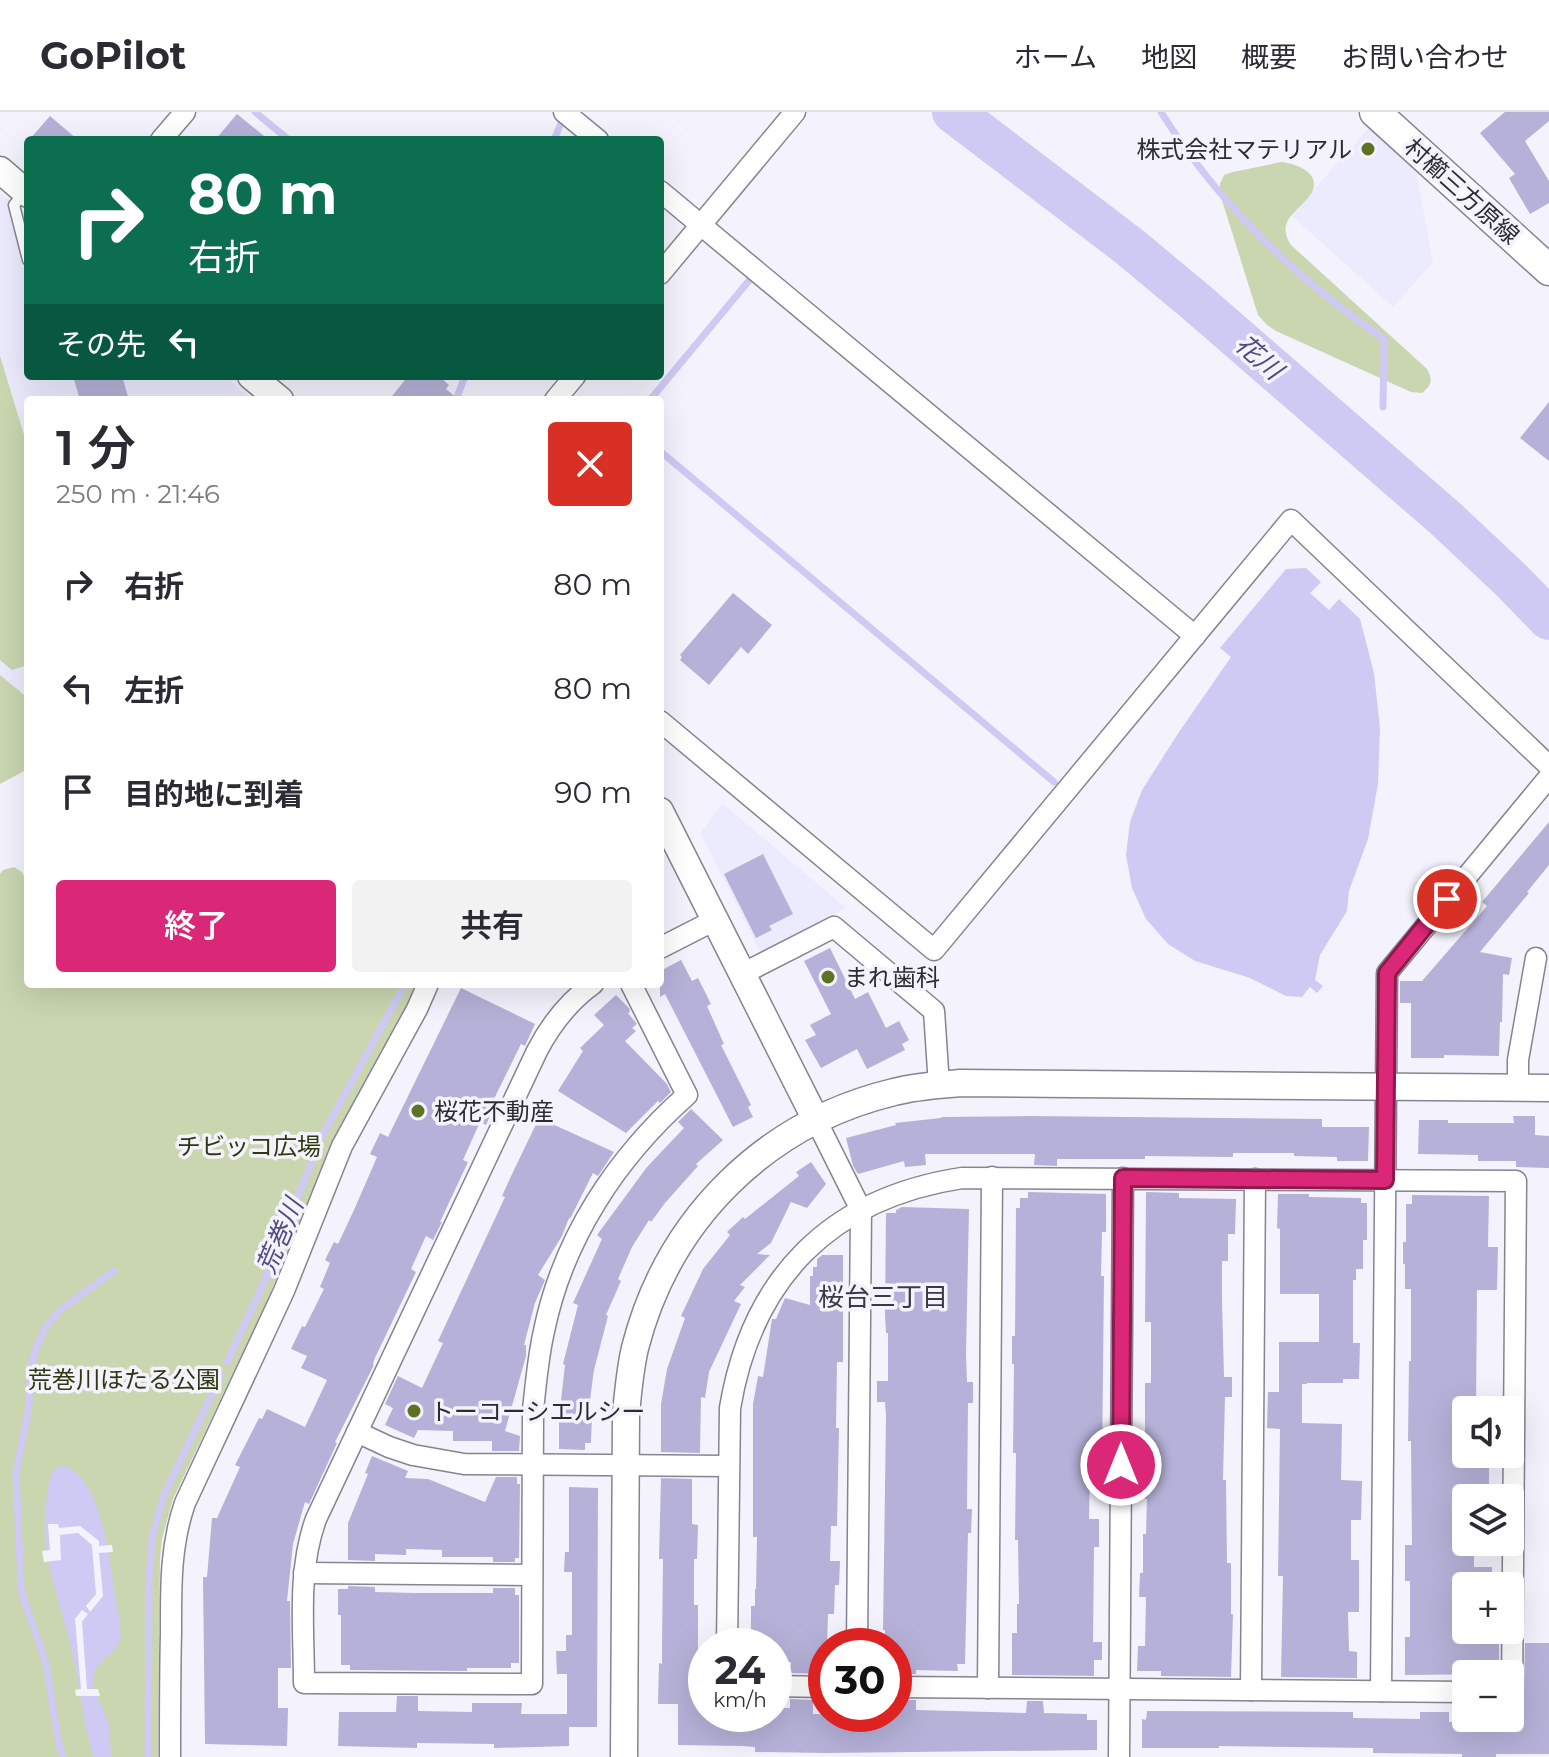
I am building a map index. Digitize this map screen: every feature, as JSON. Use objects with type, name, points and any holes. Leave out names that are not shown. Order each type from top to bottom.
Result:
[{"type":"main road","name":"村櫛三方原線","points":[[1375,112],[1549,270]]},
{"type":"street","points":[[164,136],[185,112]]},
{"type":"street","points":[[564,112],[593,136]]},
{"type":"street","points":[[664,269],[795,112]]},
{"type":"street","points":[[0,170],[24,190]]},
{"type":"street","points":[[664,194],[1195,636]]},
{"type":"street","points":[[256,380],[275,396]]},
{"type":"street","points":[[558,396],[572,380]]},
{"type":"street","points":[[664,724],[934,950],[1291,520],[1549,766]]},
{"type":"street","points":[[1381,1691],[1387,973],[1549,777]]},
{"type":"street","points":[[664,819],[861,1210],[857,1628]]},
{"type":"street","points":[[664,946],[715,920]]},
{"type":"street","points":[[742,974],[834,927],[934,1011],[939,1085]]},
{"type":"street","points":[[1518,1088],[1518,1060],[1536,958]]},
{"type":"street","points":[[170,1757],[171,1579],[178,1522],[292,1274],[342,1146],[426,988]]},
{"type":"street","points":[[588,988],[559,1015],[542,1041],[316,1519],[304,1573],[304,1683],[532,1684],[533,1410],[544,1328],[570,1251],[589,1214],[635,1146],[687,1095],[633,988]]},
{"type":"street","points":[[624,1757],[627,1403],[635,1350],[651,1298],[687,1232],[728,1182],[778,1141],[816,1120],[876,1097],[896,1091],[960,1083],[1549,1088]]},
{"type":"street","points":[[988,1688],[992,1177]]},
{"type":"street","points":[[727,1628],[730,1408],[743,1350],[754,1323],[786,1273],[828,1232],[861,1210],[905,1190],[962,1178],[1516,1181],[1513,1660]]},
{"type":"street","points":[[1119,1757],[1123,1178]]},
{"type":"street","points":[[1251,1690],[1255,1179]]},
{"type":"street","points":[[357,1432],[389,1447],[464,1464],[728,1466]]},
{"type":"street","points":[[304,1573],[532,1575]]},
{"type":"street","points":[[912,1687],[1452,1692]]},
{"type":"lane","points":[[24,194],[14,205],[24,244]]},
{"type":"shaded area","points":[[1369,128],[1416,171],[1433,262],[1393,307],[1291,215]]},
{"type":"shaded area","points":[[0,193],[24,213],[24,380],[229,380],[248,396],[24,396],[24,694],[0,675]]},
{"type":"shaded area","points":[[1306,568],[1321,582],[1310,593],[1329,610],[1339,599],[1360,619],[1374,673],[1380,728],[1378,784],[1368,839],[1349,891],[1347,911],[1320,955],[1315,980],[1323,986],[1317,993],[1310,987],[1302,997],[1286,996],[1250,978],[1195,961],[1168,944],[1146,919],[1132,888],[1126,855],[1130,822],[1142,790],[1231,657],[1220,648],[1286,569]]},
{"type":"shaded area","points":[[722,803],[846,908],[760,952],[700,833]]},
{"type":"shaded area","points":[[62,1465],[75,1472],[94,1498],[108,1551],[121,1638],[115,1650],[97,1667],[94,1685],[108,1724],[111,1757],[94,1757],[90,1745],[74,1660],[47,1554],[45,1512],[50,1478]]},
{"type":"green space","points":[[1281,162],[1306,170],[1314,185],[1307,199],[1287,222],[1291,245],[1427,369],[1430,382],[1422,393],[1411,392],[1276,331],[1258,315],[1220,194],[1220,184],[1224,175]]},
{"type":"green space","points":[[0,356],[24,435],[24,666],[12,670],[0,660]]},
{"type":"green space","points":[[0,675],[24,695],[24,771],[0,784]]},
{"type":"green space","name":"荒巻川ほたる公園","points":[[14,867],[24,876],[24,988],[414,988],[332,1141],[266,1304],[173,1499],[160,1559],[158,1757],[0,1757],[0,874]]},
{"type":"pier","points":[[48,1524],[58,1524],[59,1528],[80,1526],[99,1541],[99,1546],[112,1545],[113,1552],[99,1553],[103,1596],[90,1612],[86,1606],[96,1594],[92,1545],[78,1533],[60,1535],[61,1560],[44,1562],[42,1551],[50,1550]]},
{"type":"pier","points":[[82,1610],[88,1614],[82,1622],[87,1689],[98,1689],[100,1696],[76,1696],[75,1690],[81,1689],[75,1619]]},
{"type":"building","points":[[1505,112],[1549,112],[1549,121],[1525,141],[1549,181],[1549,203],[1530,214],[1509,178],[1515,174],[1480,133]]},
{"type":"building","points":[[237,114],[264,136],[218,136]]},
{"type":"building","points":[[50,116],[73,136],[32,136]]},
{"type":"building","points":[[74,380],[123,380],[128,396],[79,396]]},
{"type":"building","points":[[405,380],[443,380],[449,385],[446,389],[454,396],[392,396]]},
{"type":"building","points":[[1549,402],[1549,461],[1520,438]]},
{"type":"building","points":[[733,593],[772,625],[748,654],[741,647],[709,685],[680,660],[680,655]]},
{"type":"building","points":[[1549,822],[1549,865],[1480,952],[1512,958],[1509,975],[1503,974],[1499,1056],[1411,1058],[1411,1003],[1400,1003],[1400,981],[1422,981],[1487,906],[1482,902]]},
{"type":"building","points":[[763,854],[793,914],[769,926],[772,930],[756,938],[724,874]]},
{"type":"building","points":[[830,948],[855,999],[868,992],[886,1028],[899,1021],[909,1040],[902,1044],[905,1050],[867,1069],[857,1049],[821,1068],[805,1040],[816,1035],[810,1025],[831,1014],[804,961]]},
{"type":"building","points":[[681,960],[692,981],[698,978],[711,1004],[707,1006],[724,1044],[721,1045],[751,1105],[748,1107],[753,1117],[733,1127],[665,994],[660,997],[660,988],[664,988],[664,969]]},
{"type":"building","points":[[461,988],[535,1024],[525,1046],[521,1044],[493,1101],[496,1103],[486,1125],[480,1122],[463,1160],[468,1162],[442,1222],[433,1240],[426,1236],[411,1269],[416,1272],[374,1365],[335,1442],[309,1504],[305,1502],[293,1544],[287,1601],[290,1601],[291,1668],[278,1668],[278,1708],[288,1708],[287,1746],[205,1744],[203,1577],[207,1577],[212,1518],[217,1518],[240,1467],[235,1465],[259,1418],[262,1419],[267,1409],[305,1427],[327,1380],[301,1368],[307,1356],[291,1349],[324,1289],[320,1287],[330,1263],[325,1260],[334,1242],[338,1244],[377,1157],[370,1154],[380,1133],[388,1137]]},
{"type":"building","points":[[616,995],[629,1008],[628,1013],[637,1024],[632,1028],[636,1031],[625,1041],[671,1092],[626,1133],[558,1091],[583,1051],[580,1048],[604,1025],[594,1015]]},
{"type":"building","points":[[691,1109],[723,1140],[696,1164],[698,1166],[651,1222],[649,1220],[632,1247],[606,1315],[594,1370],[588,1415],[592,1415],[591,1443],[585,1443],[585,1450],[559,1449],[563,1364],[578,1305],[573,1303],[602,1239],[597,1235],[647,1167],[684,1128],[678,1122]]},
{"type":"building","points":[[1513,1116],[1535,1116],[1535,1135],[1549,1136],[1549,1168],[1516,1167],[1516,1161],[1478,1161],[1478,1155],[1418,1154],[1419,1120],[1514,1123]]},
{"type":"building","points":[[941,1117],[1322,1119],[1322,1127],[1369,1127],[1368,1161],[1337,1161],[1337,1157],[1294,1156],[1294,1153],[1233,1153],[1233,1157],[1057,1159],[1057,1166],[1034,1165],[1035,1154],[925,1154],[926,1165],[905,1167],[904,1161],[858,1174],[846,1138],[895,1123]]},
{"type":"building","points":[[539,1118],[614,1152],[598,1176],[593,1173],[562,1236],[538,1275],[545,1280],[535,1303],[524,1345],[526,1356],[505,1431],[520,1436],[519,1451],[492,1451],[492,1441],[453,1441],[453,1431],[418,1430],[414,1438],[385,1425],[393,1408],[385,1404],[398,1376],[422,1388],[443,1343],[438,1341]]},
{"type":"building","points":[[811,1162],[826,1184],[807,1208],[791,1202],[771,1243],[757,1254],[770,1255],[740,1285],[745,1287],[734,1301],[741,1304],[709,1372],[705,1398],[701,1397],[700,1453],[661,1452],[661,1404],[667,1369],[685,1318],[681,1316],[703,1269],[730,1235],[727,1232],[799,1176],[796,1172]]},
{"type":"building","points":[[1028,1192],[1106,1194],[1101,1276],[1104,1276],[1102,1465],[1090,1465],[1089,1519],[1099,1519],[1099,1547],[1094,1547],[1093,1642],[1102,1642],[1102,1660],[1094,1660],[1094,1676],[1012,1675],[1012,1633],[1017,1633],[1019,1604],[1012,1364],[1016,1208],[1020,1208],[1020,1198],[1028,1198]]},
{"type":"building","points":[[1146,1192],[1179,1193],[1179,1198],[1236,1199],[1235,1234],[1228,1234],[1228,1261],[1222,1261],[1224,1377],[1232,1377],[1232,1397],[1225,1397],[1223,1480],[1226,1480],[1227,1563],[1231,1563],[1231,1677],[1161,1676],[1161,1671],[1137,1671],[1138,1646],[1145,1646],[1146,1597],[1139,1597],[1140,1573],[1143,1573],[1143,1534],[1146,1534],[1147,1499],[1143,1498],[1143,1481],[1148,1481],[1145,1383],[1151,1383],[1151,1322],[1145,1322]]},
{"type":"building","points":[[1278,1194],[1361,1198],[1361,1203],[1367,1203],[1363,1269],[1356,1269],[1356,1280],[1353,1280],[1353,1343],[1360,1343],[1359,1379],[1343,1379],[1343,1383],[1302,1384],[1302,1423],[1342,1424],[1341,1480],[1362,1481],[1361,1520],[1351,1520],[1351,1560],[1359,1560],[1359,1612],[1348,1612],[1349,1651],[1357,1652],[1357,1678],[1281,1677],[1283,1576],[1278,1576],[1280,1429],[1267,1428],[1268,1392],[1279,1392],[1279,1342],[1319,1342],[1319,1294],[1280,1294]]},
{"type":"building","points":[[1412,1195],[1489,1196],[1488,1247],[1498,1247],[1497,1290],[1477,1290],[1476,1396],[1452,1396],[1452,1468],[1489,1468],[1489,1484],[1452,1484],[1452,1556],[1474,1556],[1474,1567],[1492,1567],[1492,1572],[1452,1572],[1452,1644],[1499,1644],[1499,1660],[1452,1660],[1452,1674],[1405,1675],[1405,1637],[1410,1637],[1410,1581],[1405,1581],[1405,1545],[1412,1545],[1411,1441],[1408,1441],[1411,1289],[1405,1289],[1403,1242],[1406,1242],[1406,1204],[1412,1204]]},
{"type":"building","points":[[902,1207],[969,1209],[966,1354],[967,1382],[973,1382],[973,1403],[968,1403],[967,1509],[972,1509],[971,1533],[968,1533],[965,1664],[957,1664],[958,1671],[916,1670],[916,1674],[912,1674],[912,1628],[883,1628],[886,1416],[885,1402],[877,1402],[877,1381],[888,1381],[886,1213],[896,1213]]},
{"type":"building","points":[[822,1255],[843,1255],[843,1362],[837,1362],[837,1526],[831,1526],[830,1561],[840,1561],[839,1585],[835,1585],[834,1614],[828,1614],[828,1628],[808,1628],[808,1674],[792,1673],[792,1628],[751,1628],[751,1606],[755,1606],[757,1537],[753,1537],[753,1404],[758,1376],[763,1377],[772,1319],[776,1319],[785,1298],[810,1305],[810,1276],[813,1276],[813,1267],[817,1267],[817,1259]]},
{"type":"building","points":[[372,1456],[408,1471],[405,1478],[428,1479],[485,1502],[496,1477],[517,1477],[517,1484],[520,1484],[519,1558],[515,1558],[515,1562],[493,1562],[493,1557],[442,1557],[442,1550],[406,1549],[406,1555],[375,1554],[375,1561],[348,1560],[348,1523]]},
{"type":"building","points":[[661,1478],[692,1479],[692,1524],[698,1525],[694,1605],[698,1605],[698,1628],[688,1628],[688,1732],[792,1732],[792,1699],[808,1700],[808,1732],[912,1732],[912,1700],[916,1700],[916,1710],[1026,1713],[1027,1701],[1043,1701],[1044,1713],[1087,1714],[1087,1720],[1097,1720],[1097,1750],[826,1753],[755,1752],[755,1747],[678,1745],[678,1704],[658,1704],[659,1663],[662,1664],[663,1559],[659,1559]]},
{"type":"building","points":[[569,1487],[598,1488],[597,1727],[569,1727],[569,1746],[494,1748],[494,1744],[417,1743],[417,1748],[338,1746],[339,1712],[396,1712],[397,1696],[418,1696],[418,1711],[472,1712],[472,1703],[522,1703],[521,1714],[567,1714],[567,1674],[557,1674],[556,1651],[566,1651],[566,1635],[572,1635],[572,1572],[564,1572],[565,1552],[569,1552]]},
{"type":"building","points":[[348,1586],[375,1587],[375,1592],[416,1593],[493,1593],[493,1588],[515,1588],[515,1595],[519,1595],[519,1663],[511,1663],[511,1668],[467,1668],[467,1671],[350,1670],[350,1665],[341,1665],[341,1615],[338,1615],[338,1589],[348,1589]]},
{"type":"building","points":[[1525,1643],[1549,1643],[1549,1754],[1462,1757],[1462,1754],[1373,1753],[1373,1748],[1142,1748],[1142,1719],[1146,1720],[1147,1711],[1353,1712],[1353,1718],[1420,1719],[1420,1712],[1449,1712],[1452,1732],[1524,1732]]},
{"type":"waterway","points":[[255,112],[284,136]]},
{"type":"waterway","name":"花川","points":[[953,112],[1130,247],[1196,302],[1445,518],[1549,619]]},
{"type":"waterway","points":[[1161,112],[1207,177],[1261,237],[1320,291],[1384,339],[1383,407]]},
{"type":"waterway","points":[[556,136],[561,123]]},
{"type":"waterway","points":[[653,396],[752,277]]},
{"type":"waterway","points":[[458,396],[464,380]]},
{"type":"waterway","points":[[664,454],[1054,782]]},
{"type":"waterway","name":"荒巻川","points":[[227,1362],[264,1282],[322,1136],[403,988]]},
{"type":"waterway","points":[[63,1757],[46,1665],[21,1588],[16,1472],[29,1406],[30,1370],[45,1328],[59,1311],[114,1271]]},
{"type":"waterway","name":"荒巻川","points":[[148,1757],[152,1537],[164,1495],[221,1375]]},
{"type":"place","name":"株式会社マテリアル","points":[[1368,149]]},
{"type":"place","name":"まれ歯科","points":[[828,977]]},
{"type":"place","name":"桜花不動産","points":[[418,1111]]},
{"type":"place","name":"トーコーシエルシー","points":[[414,1411]]},
{"type":"district","name":"桜台三丁目","points":[[883,1297]]},
{"type":"route","points":[[1121,1465],[1123,1178],[1385,1180],[1387,973],[1447,899]]},
{"type":"park label","name":"チビッコ広場","points":[[249,1146]]}]
